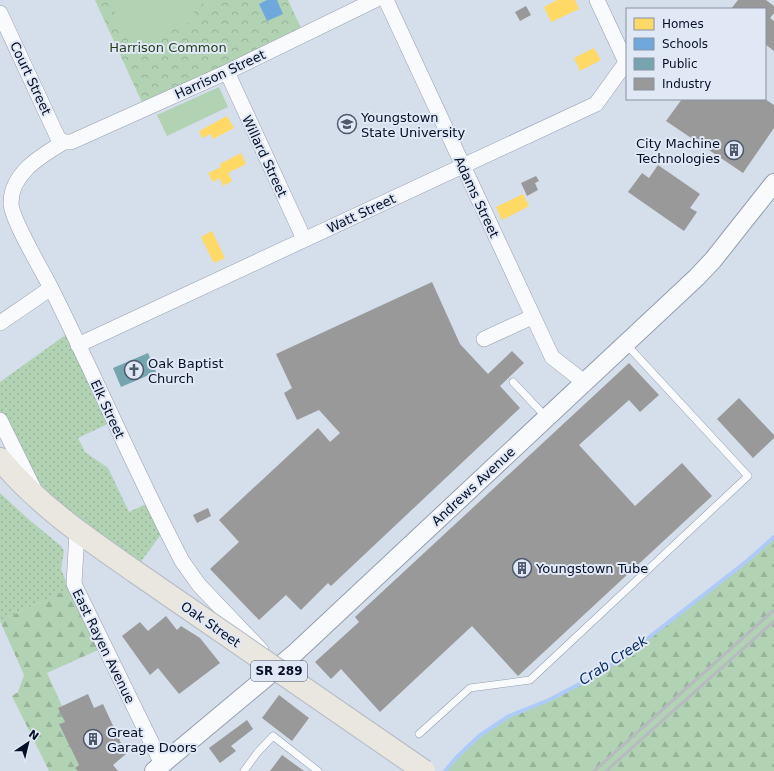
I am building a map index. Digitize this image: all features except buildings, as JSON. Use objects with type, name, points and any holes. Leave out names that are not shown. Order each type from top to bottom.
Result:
[{"type":"main road","name":"SR 289","points":[[0,459],[15,477],[40,501],[77,532]]},
{"type":"main road","name":"Oak Street","points":[[77,532],[424,771]]},
{"type":"street","name":"Harrison Street","points":[[64,142],[72,142],[227,72],[374,0]]},
{"type":"street","name":"Adams Street","points":[[386,0],[532,317],[552,357],[584,382]]},
{"type":"street","name":"Watt Street","points":[[78,345],[596,104],[625,64],[625,60],[597,0]]},
{"type":"street","name":"Court Street","points":[[0,13],[58,138],[64,142]]},
{"type":"street","name":"Willard Street","points":[[227,72],[304,239]]},
{"type":"street","name":"Elk Street","points":[[64,142],[31,164],[17,181],[12,192],[11,205],[15,218],[51,288],[182,561],[204,590],[266,656],[281,666]]},
{"type":"street","name":"Andrews Avenue","points":[[158,768],[281,666],[626,343],[713,260],[774,183]]},
{"type":"street","points":[[0,323],[51,288]]},
{"type":"street","points":[[484,339],[532,317]]},
{"type":"street","points":[[0,420],[40,501]]},
{"type":"street","name":"East Rayen Avenue","points":[[77,532],[74,584],[158,768]]},
{"type":"lane","points":[[419,734],[470,688],[530,680],[748,476],[626,343]]},
{"type":"lane","points":[[513,382],[547,417]]},
{"type":"lane","points":[[244,771],[257,753],[273,736],[318,771]]},
{"type":"green space","name":"Harrison Common","points":[[95,0],[288,0],[304,34],[145,109]]},
{"type":"green space","points":[[109,0],[188,0],[197,19],[132,49]]},
{"type":"green space","points":[[201,0],[224,0],[206,9]]},
{"type":"green space","points":[[219,87],[228,107],[167,136],[157,115]]},
{"type":"green space","points":[[71,331],[114,421],[78,438],[85,452],[108,468],[129,512],[152,501],[165,529],[134,571],[48,509],[0,420],[0,382]]},
{"type":"green space","points":[[0,493],[61,546],[64,551],[61,569],[69,589],[0,621]]},
{"type":"green space","points":[[774,537],[774,771],[445,771],[479,736],[509,716],[549,700],[589,679],[629,653],[747,561]]},
{"type":"green space","points":[[69,589],[98,650],[47,673],[62,706],[59,708],[65,722],[60,724],[79,765],[75,768],[78,771],[49,771],[12,696],[18,692],[24,675],[0,621]]},
{"type":"waterway","name":"Crab Creek","points":[[445,771],[479,736],[509,716],[549,700],[589,679],[629,653],[747,561],[774,537]]},
{"type":"railway","points":[[594,771],[774,610]]},
{"type":"railway","points":[[606,771],[774,621]]},
{"type":"place","name":"Youngstown State University","points":[[347,124]]},
{"type":"place","name":"City Machine Technologies","points":[[734,150]]},
{"type":"place","name":"Oak Baptist Church","points":[[134,370]]},
{"type":"place","name":"Youngstown Tube","points":[[522,568]]},
{"type":"place","name":"Great Garage Doors","points":[[93,739]]}]
